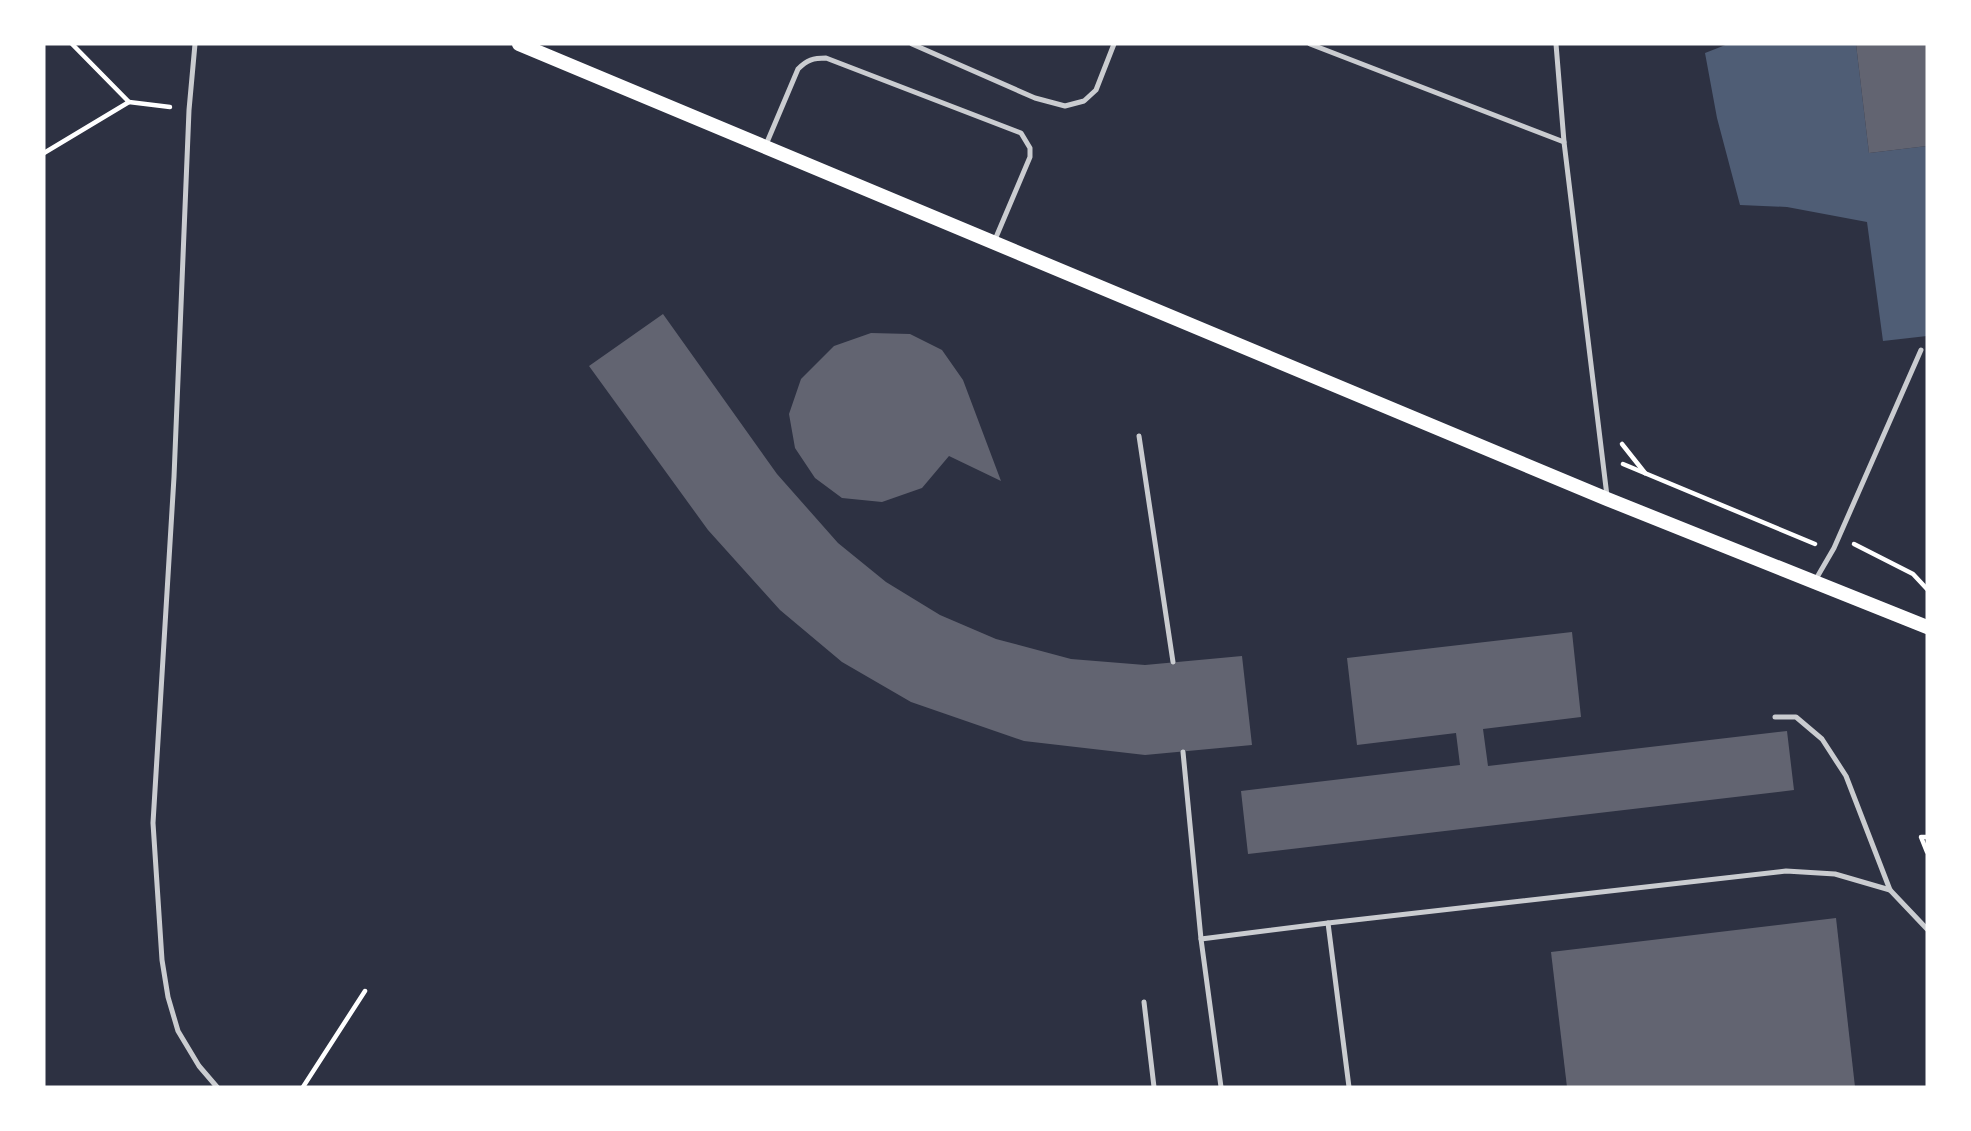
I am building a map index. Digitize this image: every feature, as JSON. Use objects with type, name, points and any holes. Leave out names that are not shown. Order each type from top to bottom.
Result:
[{"type":"main road","points":[[519,44],[1607,499],[1927,627]]},
{"type":"lane","points":[[195,44],[189,110],[174,477],[153,823],[162,960],[168,997],[178,1031],[199,1066],[216,1087]]},
{"type":"lane","points":[[912,44],[1035,99],[1065,106],[1084,101],[1096,90],[1114,44]]},
{"type":"lane","points":[[1310,44],[1564,142]]},
{"type":"lane","points":[[1556,44],[1564,142],[1607,499]]},
{"type":"lane","points":[[765,147],[798,69],[814,58],[826,58],[1021,133],[1030,148],[1030,157],[994,242]]},
{"type":"lane","points":[[1814,582],[1835,548],[1921,350]]},
{"type":"lane","points":[[1139,436],[1173,662]]},
{"type":"lane","points":[[1776,717],[1796,717],[1822,739],[1846,776],[1890,890],[1927,929]]},
{"type":"lane","points":[[1183,752],[1201,939],[1220,1087]]},
{"type":"lane","points":[[1201,939],[1786,871],[1835,874],[1890,890]]},
{"type":"lane","points":[[1328,923],[1349,1087]]},
{"type":"lane","points":[[1144,1002],[1154,1087]]},
{"type":"path","points":[[72,44],[129,102],[189,110]]},
{"type":"path","points":[[44,153],[129,102]]},
{"type":"path","points":[[1602,455],[1820,546],[1835,548],[1853,544],[1864,548],[1915,575],[1927,589]]},
{"type":"path","points":[[1927,836],[1922,837],[1927,852]]},
{"type":"path","points":[[303,1087],[365,991]]},
{"type":"water","points":[[1728,44],[1856,44],[1869,153],[1927,146],[1927,336],[1883,341],[1867,222],[1787,207],[1740,205],[1717,118],[1705,53]]},
{"type":"building","points":[[1856,44],[1927,44],[1927,146],[1869,153]]},
{"type":"building","points":[[663,314],[777,474],[838,543],[886,582],[940,615],[996,639],[1071,659],[1145,665],[1242,656],[1252,745],[1145,755],[1024,741],[911,702],[842,662],[780,610],[708,530],[589,366]]},
{"type":"building","points":[[871,333],[910,334],[942,350],[963,380],[1001,481],[949,456],[922,488],[882,502],[842,498],[815,478],[795,448],[789,414],[801,379],[834,346]]},
{"type":"building","points":[[1572,632],[1581,717],[1483,729],[1488,766],[1787,731],[1794,790],[1248,854],[1241,791],[1460,765],[1456,733],[1357,745],[1347,658]]},
{"type":"building","points":[[1836,918],[1855,1087],[1567,1087],[1551,952]]}]
